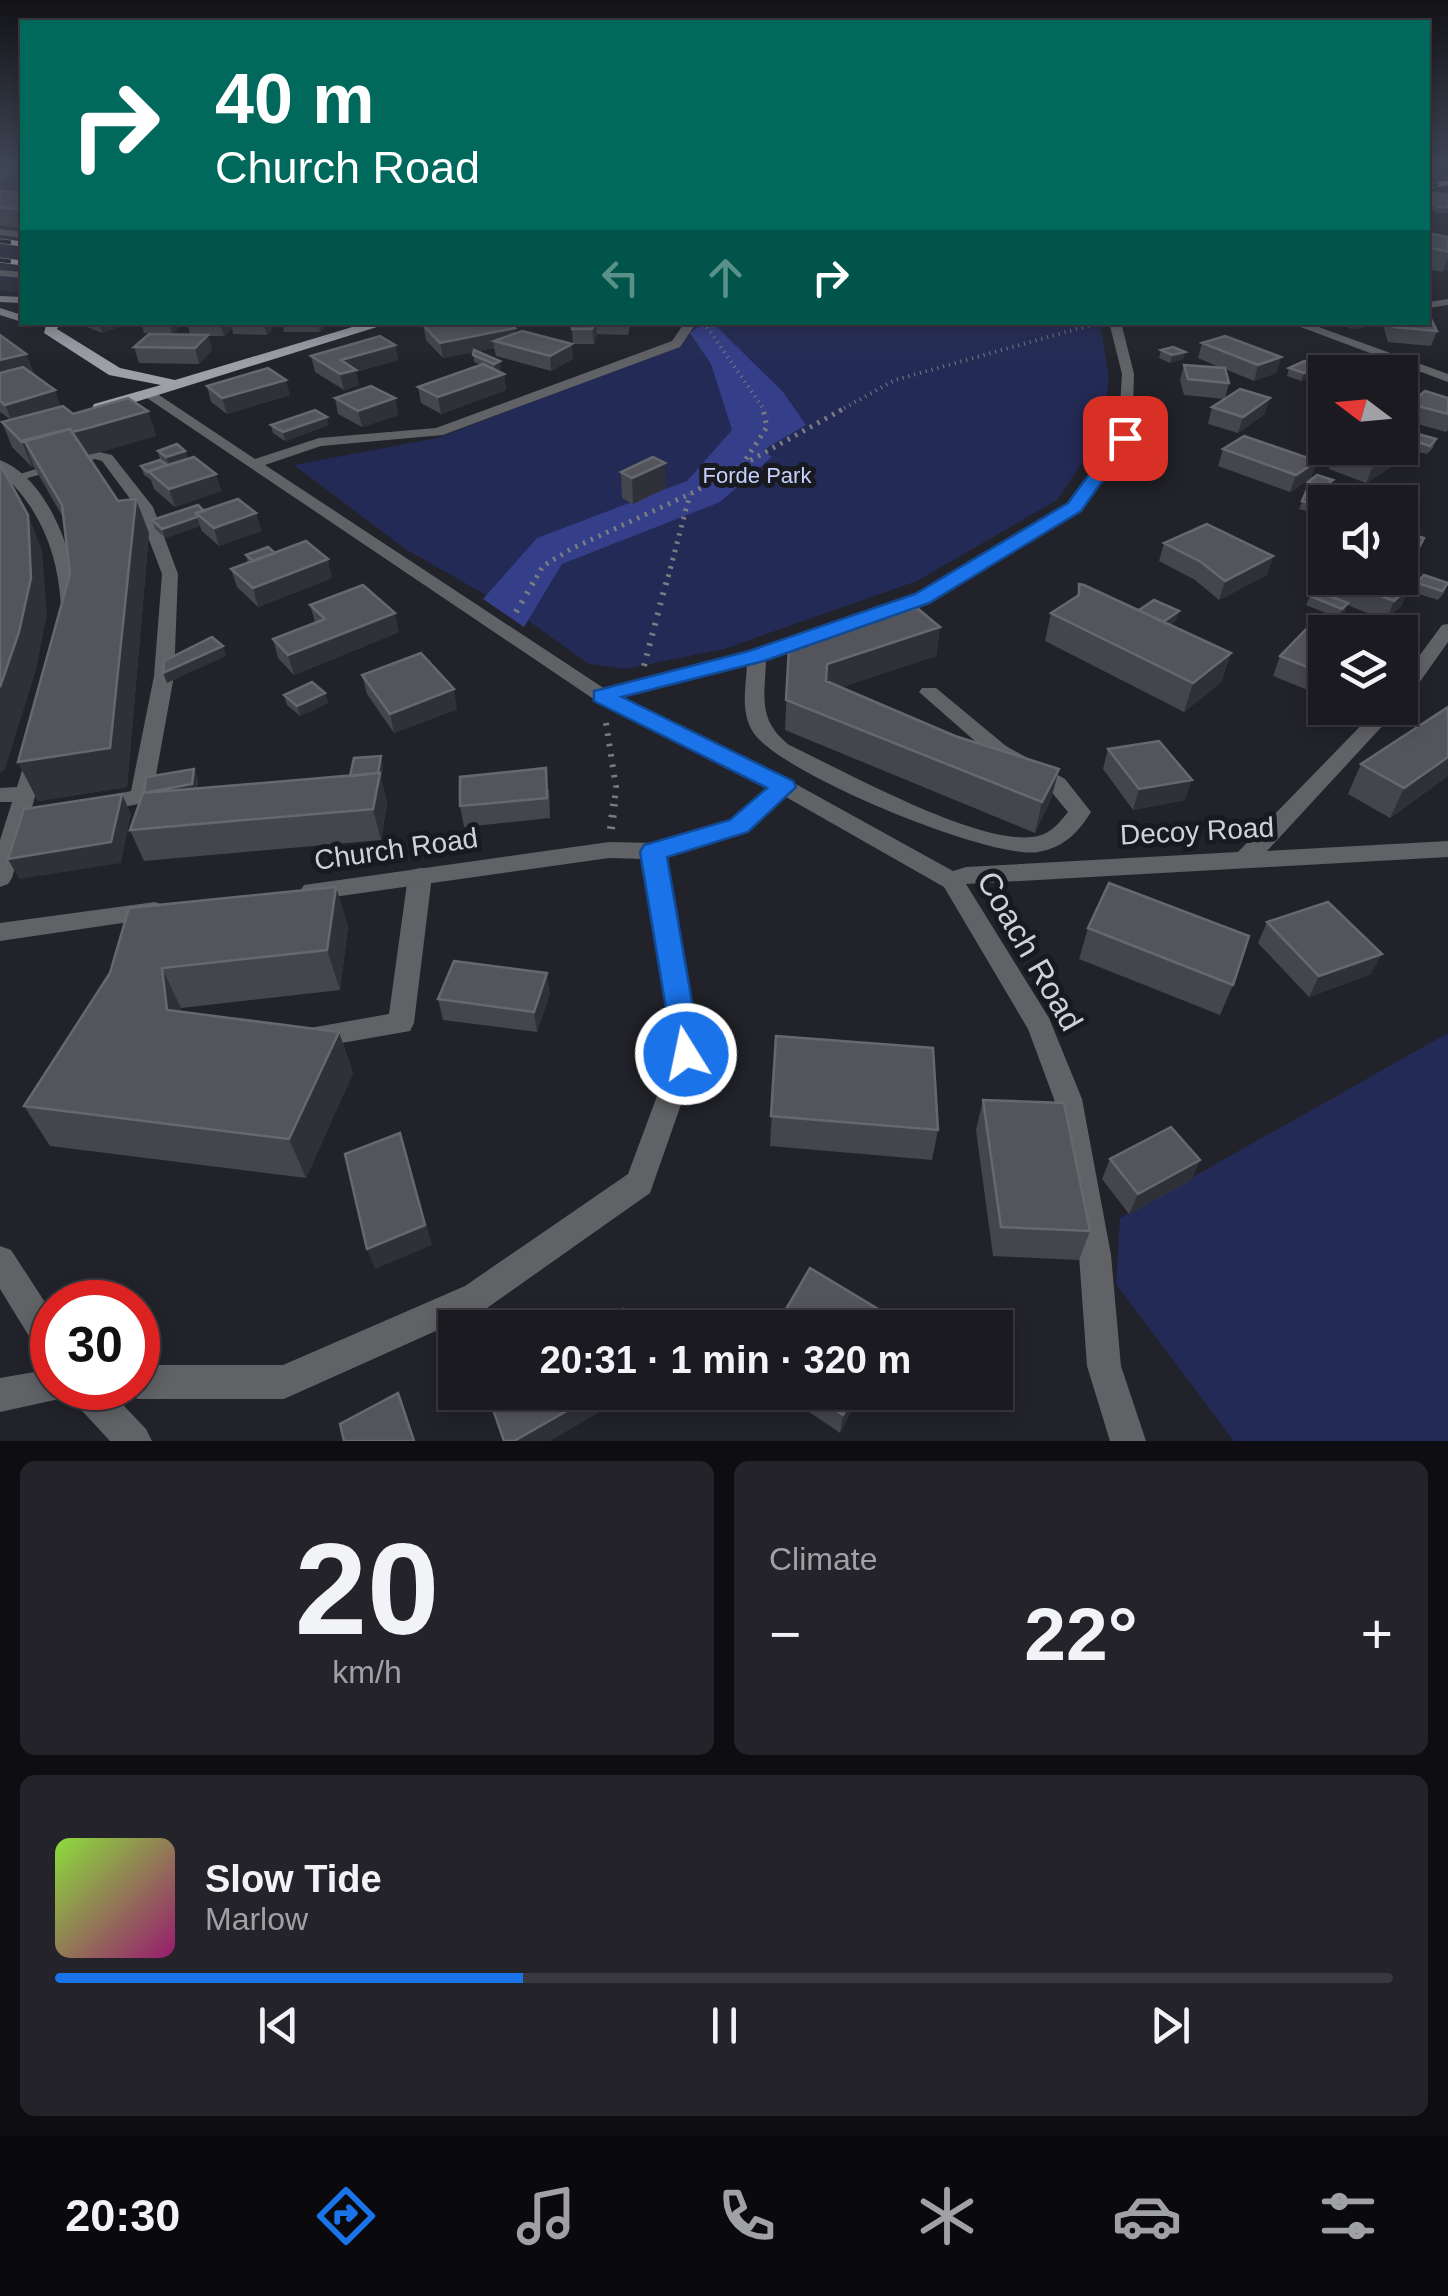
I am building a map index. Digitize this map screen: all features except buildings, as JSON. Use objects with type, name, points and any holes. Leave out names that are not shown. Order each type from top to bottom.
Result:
[{"type":"main road","points":[[52,326],[114,372],[178,382]]},
{"type":"main road","points":[[114,372],[107,388],[82,413],[359,327]]},
{"type":"street","points":[[257,463],[318,442],[438,432],[676,344],[690,325]]},
{"type":"street","points":[[148,394],[602,696],[757,656],[922,598],[1074,507],[1125,438],[1128,374],[1116,325]]},
{"type":"street","points":[[1301,325],[1448,378]]},
{"type":"street","points":[[0,489],[95,455],[107,458],[145,507],[170,574],[164,676],[140,797],[72,809]]},
{"type":"street","points":[[0,464],[20,479],[65,559],[70,630]]},
{"type":"street","points":[[1418,671],[1448,629]]},
{"type":"street","points":[[757,656],[754,714],[761,736],[782,750],[973,835],[1027,845],[1068,831],[1080,812],[1056,784],[999,751],[929,692]]},
{"type":"street","name":"Coach Road","points":[[602,696],[784,787],[952,881],[1040,1026],[1068,1099],[1096,1255],[1104,1366],[1128,1441]]},
{"type":"street","points":[[1246,858],[1373,725]]},
{"type":"street","points":[[0,878],[30,816],[26,794],[40,744]]},
{"type":"street","name":"Church Road","points":[[286,894],[609,850],[653,852],[739,826],[784,787]]},
{"type":"street","points":[[0,795],[26,794]]},
{"type":"street","name":"Decoy Road","points":[[952,881],[966,874],[1448,848]]},
{"type":"street","points":[[160,1382],[284,1382],[476,1297],[640,1183],[686,1054],[653,852]]},
{"type":"street","points":[[311,1038],[402,1023],[420,876]]},
{"type":"street","points":[[0,932],[170,909]]},
{"type":"street","points":[[0,1261],[30,1308]]},
{"type":"street","points":[[0,1395],[30,1390]]},
{"type":"street","points":[[105,1410],[134,1441]]},
{"type":"path","points":[[706,325],[767,414],[768,427],[745,460]]},
{"type":"path","points":[[506,629],[543,566],[690,494],[895,380],[1088,325]]},
{"type":"path","points":[[638,686],[690,494]]},
{"type":"path","points":[[602,696],[616,788],[609,850]]},
{"type":"shaded area","points":[[0,231],[20,231],[20,293],[0,291]]},
{"type":"shaded area","points":[[701,325],[715,325],[783,392],[806,425],[763,450],[772,457],[720,502],[562,564],[524,627],[483,599],[537,538],[687,481],[732,430],[711,364],[690,333]]},
{"type":"green space","name":"Forde Park","points":[[696,325],[1100,325],[1109,376],[1102,434],[1057,500],[917,581],[724,649],[625,669],[589,664],[519,614],[407,550],[294,465],[437,438],[666,351],[686,338]]},
{"type":"green space","points":[[1448,1033],[1448,1441],[1234,1441],[1116,1284],[1120,1218]]},
{"type":"railway","points":[[0,241],[20,244]]},
{"type":"railway","points":[[0,260],[20,263]]},
{"type":"route","points":[[686,1054],[662,928],[653,852],[739,826],[784,787],[602,696],[842,630],[922,598],[1074,507],[1125,438]]}]
